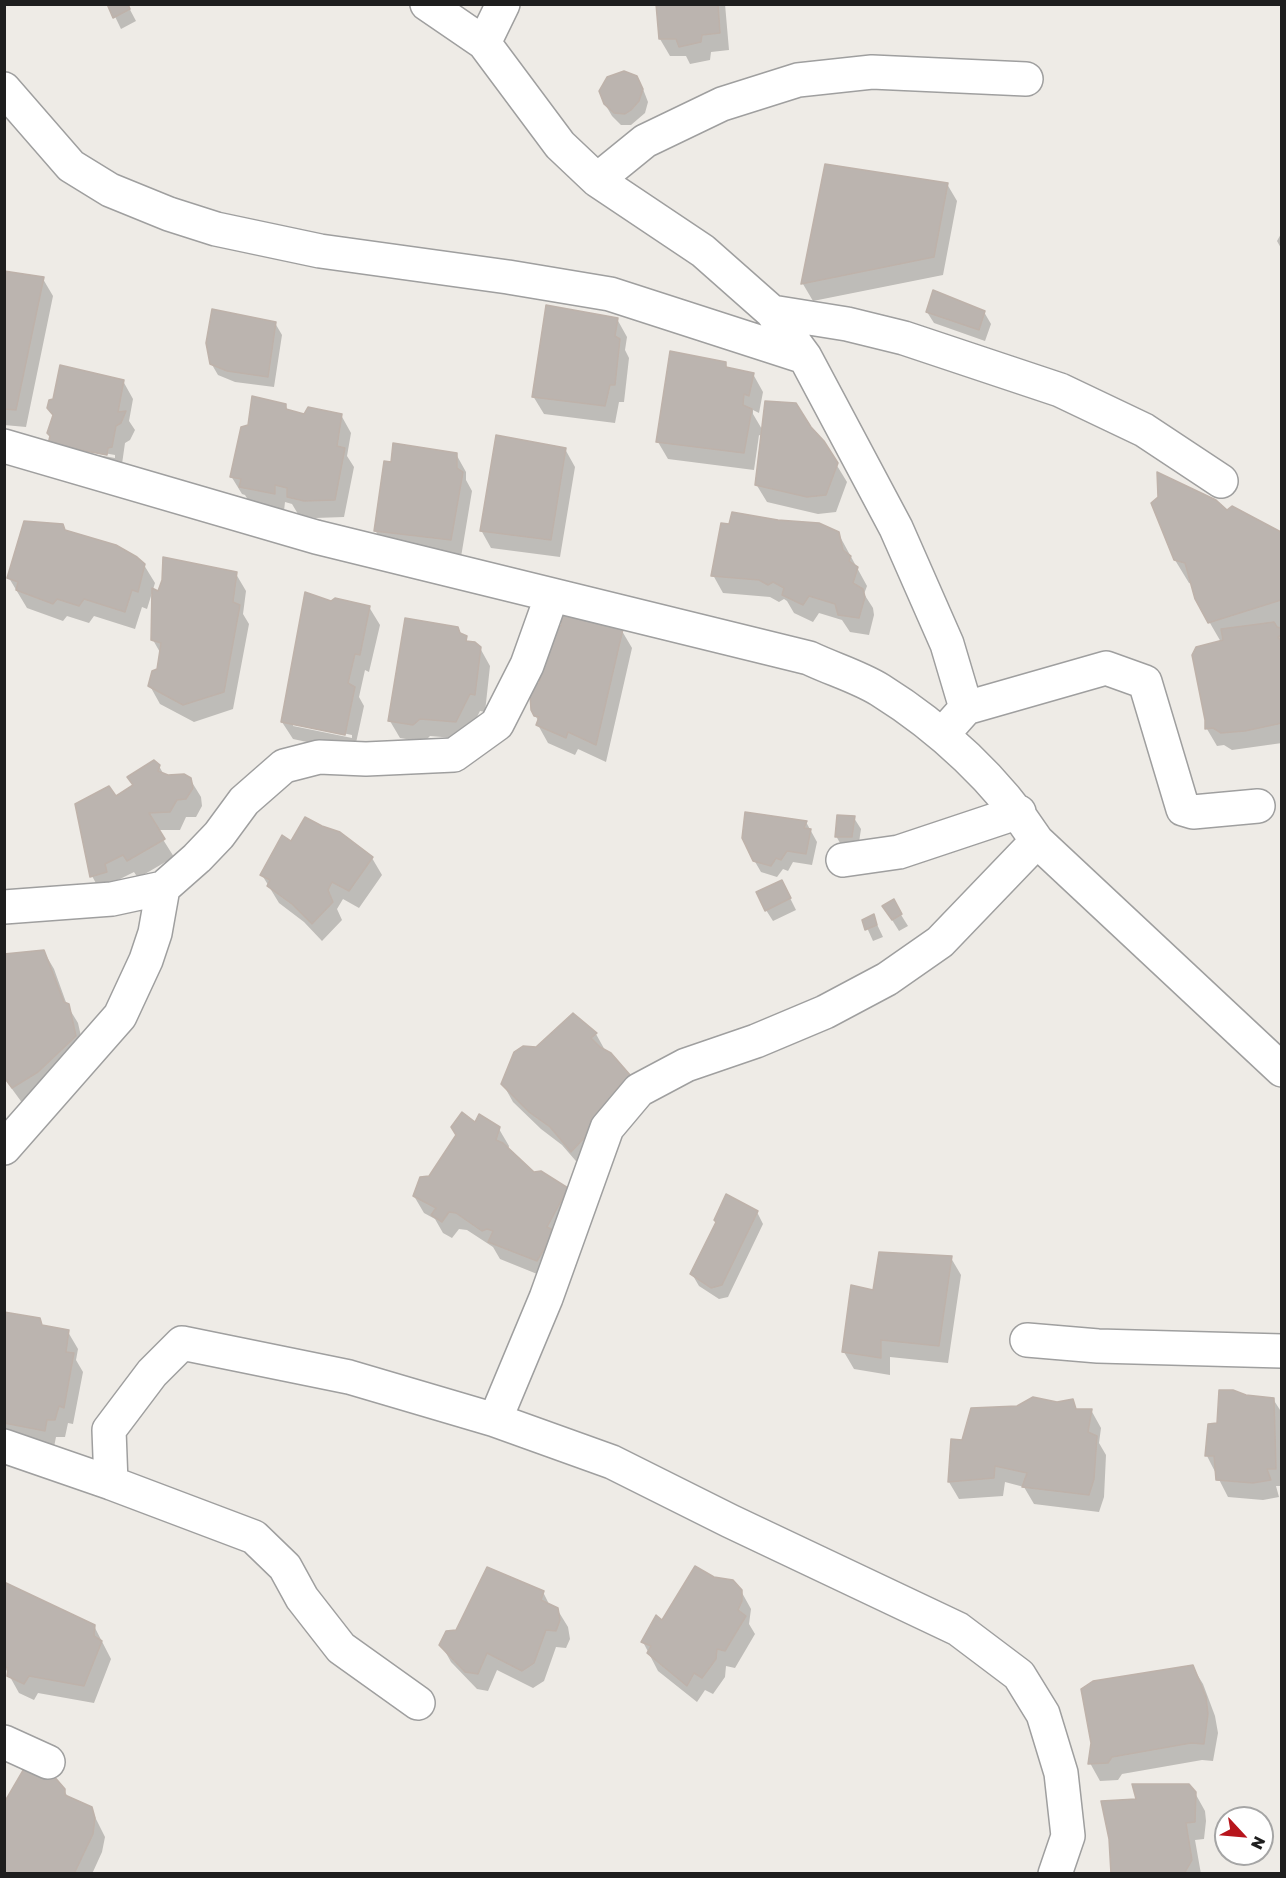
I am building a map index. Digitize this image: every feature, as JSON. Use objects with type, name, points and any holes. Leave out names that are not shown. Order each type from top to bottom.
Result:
[{"type":"street","points":[[427,4],[484,43],[560,145],[597,180],[703,251],[771,312],[805,357],[896,528],[947,644],[966,708]]},
{"type":"street","points":[[484,43],[503,4]]},
{"type":"street","points":[[597,180],[645,141],[722,104],[798,80],[872,72],[1026,80]]},
{"type":"street","points":[[4,89],[71,166],[110,190],[169,214],[216,229],[320,251],[508,277],[610,294],[805,357]]},
{"type":"street","points":[[771,312],[847,324],[904,338],[1060,390],[1144,430],[1221,481]]},
{"type":"street","points":[[4,446],[316,537],[809,658],[879,690],[942,735],[1019,812],[1037,841],[1281,1070]]},
{"type":"street","points":[[4,907],[112,899],[163,888],[219,836],[244,801],[284,766],[319,757],[366,759],[454,755],[497,724],[527,665],[552,595]]},
{"type":"street","points":[[942,735],[966,708],[1106,668],[1145,682],[1183,809],[1194,812],[1258,806]]},
{"type":"street","points":[[843,860],[899,852],[1019,812]]},
{"type":"street","points":[[495,1420],[546,1298],[607,1128],[639,1090],[686,1065],[756,1041],[825,1012],[887,979],[940,942],[1037,841]]},
{"type":"street","points":[[4,1148],[120,1016],[146,960],[155,933],[163,888]]},
{"type":"street","points":[[1026,1340],[1098,1346],[1281,1351]]},
{"type":"street","points":[[111,1483],[109,1430],[152,1373],[182,1343],[349,1377],[495,1420],[612,1462],[730,1521],[958,1629],[1019,1675],[1043,1714],[1061,1773],[1068,1836],[1055,1874]]},
{"type":"street","points":[[4,1446],[111,1483],[254,1538],[285,1567],[302,1598],[341,1648],[418,1703]]},
{"type":"street","points":[[4,1742],[48,1762]]},
{"type":"building","points":[[107,4],[128,4],[130,9],[113,18]]},
{"type":"building","points":[[656,4],[718,4],[720,33],[702,35],[701,42],[679,47],[676,39],[659,39]]},
{"type":"building","points":[[624,71],[637,76],[643,89],[639,101],[631,110],[625,114],[614,113],[604,104],[599,91],[607,77]]},
{"type":"building","points":[[825,164],[948,183],[934,257],[801,284]]},
{"type":"building","points":[[4,271],[44,277],[16,410],[4,409]]},
{"type":"building","points":[[933,290],[985,311],[979,330],[926,312]]},
{"type":"building","points":[[546,305],[618,318],[615,336],[620,339],[615,385],[610,385],[605,406],[532,397]]},
{"type":"building","points":[[212,309],[276,322],[268,377],[227,371],[210,364],[206,343]]},
{"type":"building","points":[[670,351],[726,362],[726,367],[754,373],[749,396],[744,394],[743,405],[752,409],[744,453],[656,442]]},
{"type":"building","points":[[60,365],[124,380],[118,412],[126,411],[121,423],[116,426],[112,447],[108,448],[107,455],[48,444],[50,436],[47,433],[53,415],[47,408],[49,400],[53,399]]},
{"type":"building","points":[[252,396],[286,404],[286,409],[304,414],[308,407],[342,414],[337,446],[345,448],[335,500],[304,501],[287,497],[287,488],[275,485],[275,494],[239,487],[241,479],[230,477],[241,427],[248,425]]},
{"type":"building","points":[[765,401],[796,403],[811,427],[824,441],[838,463],[826,495],[807,497],[755,485]]},
{"type":"building","points":[[496,435],[566,448],[551,540],[480,531]]},
{"type":"building","points":[[393,443],[457,453],[457,468],[463,472],[451,540],[374,531],[384,461],[391,462]]},
{"type":"building","points":[[1157,472],[1216,500],[1227,510],[1232,506],[1281,532],[1282,603],[1281,600],[1208,623],[1195,599],[1185,563],[1174,560],[1151,503],[1158,497]]},
{"type":"building","points":[[732,512],[778,520],[819,523],[839,532],[843,550],[851,556],[849,561],[858,567],[853,583],[863,589],[865,597],[859,618],[838,615],[835,604],[809,596],[803,605],[782,595],[784,588],[773,582],[768,585],[759,580],[711,576],[721,523],[729,524]]},
{"type":"building","points":[[24,521],[63,524],[65,530],[116,545],[145,564],[138,592],[132,590],[125,612],[84,599],[79,606],[57,599],[53,604],[16,590],[18,582],[7,578]]},
{"type":"building","points":[[163,557],[237,572],[233,602],[240,605],[224,692],[183,705],[148,686],[152,671],[157,669],[161,643],[151,640],[152,588],[158,591],[162,580]]},
{"type":"building","points":[[305,592],[331,601],[335,598],[370,606],[360,655],[355,654],[348,683],[355,687],[345,735],[281,722]]},
{"type":"building","points":[[562,614],[623,629],[596,745],[568,732],[566,738],[536,725],[539,717],[534,716],[531,710],[530,694],[534,684],[539,683],[553,625],[561,626]]},
{"type":"building","points":[[405,618],[458,627],[460,633],[467,636],[466,641],[475,642],[481,647],[475,695],[470,694],[456,722],[420,719],[413,725],[388,721]]},
{"type":"building","points":[[1274,622],[1277,627],[1281,628],[1282,635],[1278,637],[1282,642],[1282,723],[1245,731],[1221,733],[1213,728],[1205,729],[1192,655],[1196,647],[1223,640],[1221,629]]},
{"type":"building","points":[[154,760],[160,765],[158,771],[168,775],[184,774],[191,778],[193,788],[186,799],[177,800],[170,812],[149,813],[165,839],[127,861],[123,855],[105,864],[107,872],[90,877],[75,804],[109,786],[116,796],[133,785],[127,777]]},
{"type":"building","points":[[745,812],[807,821],[804,828],[811,829],[806,854],[787,851],[781,860],[776,858],[771,866],[753,861],[742,838]]},
{"type":"building","points":[[837,815],[855,816],[852,837],[835,837]]},
{"type":"building","points":[[305,817],[340,832],[373,857],[349,891],[332,882],[328,890],[333,902],[312,924],[292,904],[267,886],[270,880],[260,875],[282,835],[291,841]]},
{"type":"building","points":[[782,880],[791,898],[765,911],[756,892]]},
{"type":"building","points":[[894,899],[902,914],[892,920],[882,906]]},
{"type":"building","points":[[874,914],[877,925],[865,930],[862,920]]},
{"type":"building","points":[[44,950],[64,1002],[69,1004],[76,1036],[38,1072],[12,1088],[4,1077],[4,954]]},
{"type":"building","points":[[573,1013],[597,1033],[591,1038],[611,1053],[631,1076],[627,1088],[620,1085],[616,1090],[619,1098],[608,1111],[601,1108],[598,1114],[600,1121],[571,1152],[550,1127],[529,1112],[501,1084],[514,1052],[523,1046],[536,1047]]},
{"type":"building","points":[[462,1112],[475,1122],[479,1114],[500,1127],[496,1140],[503,1143],[534,1172],[541,1171],[568,1188],[547,1227],[555,1231],[537,1261],[488,1242],[493,1231],[487,1229],[482,1231],[456,1213],[449,1212],[442,1222],[431,1215],[436,1208],[413,1196],[420,1177],[429,1176],[456,1135],[451,1127]]},
{"type":"building","points":[[726,1194],[758,1211],[722,1285],[711,1288],[690,1274],[716,1222],[714,1220]]},
{"type":"building","points":[[879,1252],[952,1256],[939,1346],[881,1340],[881,1358],[842,1352],[851,1285],[873,1290]]},
{"type":"building","points":[[4,1312],[40,1318],[42,1325],[69,1330],[66,1352],[74,1353],[64,1408],[59,1406],[55,1420],[47,1420],[45,1431],[4,1423]]},
{"type":"building","points":[[1219,1390],[1233,1390],[1246,1395],[1274,1398],[1276,1469],[1267,1469],[1271,1480],[1253,1483],[1216,1480],[1214,1456],[1205,1456],[1208,1424],[1217,1423]]},
{"type":"building","points":[[1033,1397],[1057,1402],[1073,1399],[1076,1409],[1092,1409],[1088,1432],[1097,1436],[1094,1479],[1089,1495],[1022,1487],[1027,1473],[995,1466],[994,1478],[948,1482],[951,1439],[962,1440],[971,1408],[1017,1406]]},
{"type":"building","points":[[695,1566],[714,1577],[733,1580],[742,1590],[742,1601],[738,1610],[746,1616],[725,1651],[717,1649],[716,1659],[702,1678],[694,1673],[687,1686],[647,1653],[651,1646],[641,1642],[656,1615],[662,1620]]},
{"type":"building","points":[[487,1567],[544,1591],[541,1600],[558,1608],[560,1620],[556,1631],[546,1630],[534,1663],[522,1671],[487,1653],[478,1674],[465,1672],[439,1645],[446,1631],[456,1630]]},
{"type":"building","points":[[4,1582],[95,1625],[94,1636],[102,1641],[84,1686],[29,1676],[24,1684],[7,1676],[8,1668],[4,1667]]},
{"type":"building","points":[[1193,1665],[1206,1697],[1208,1714],[1204,1744],[1191,1743],[1112,1757],[1108,1763],[1088,1764],[1091,1743],[1081,1689],[1093,1681]]},
{"type":"building","points":[[25,1767],[52,1774],[65,1789],[65,1795],[92,1807],[95,1818],[93,1834],[74,1874],[4,1874],[4,1803]]},
{"type":"building","points":[[1132,1784],[1189,1784],[1196,1792],[1195,1822],[1186,1823],[1192,1860],[1184,1874],[1111,1874],[1109,1839],[1101,1801],[1136,1799]]}]
